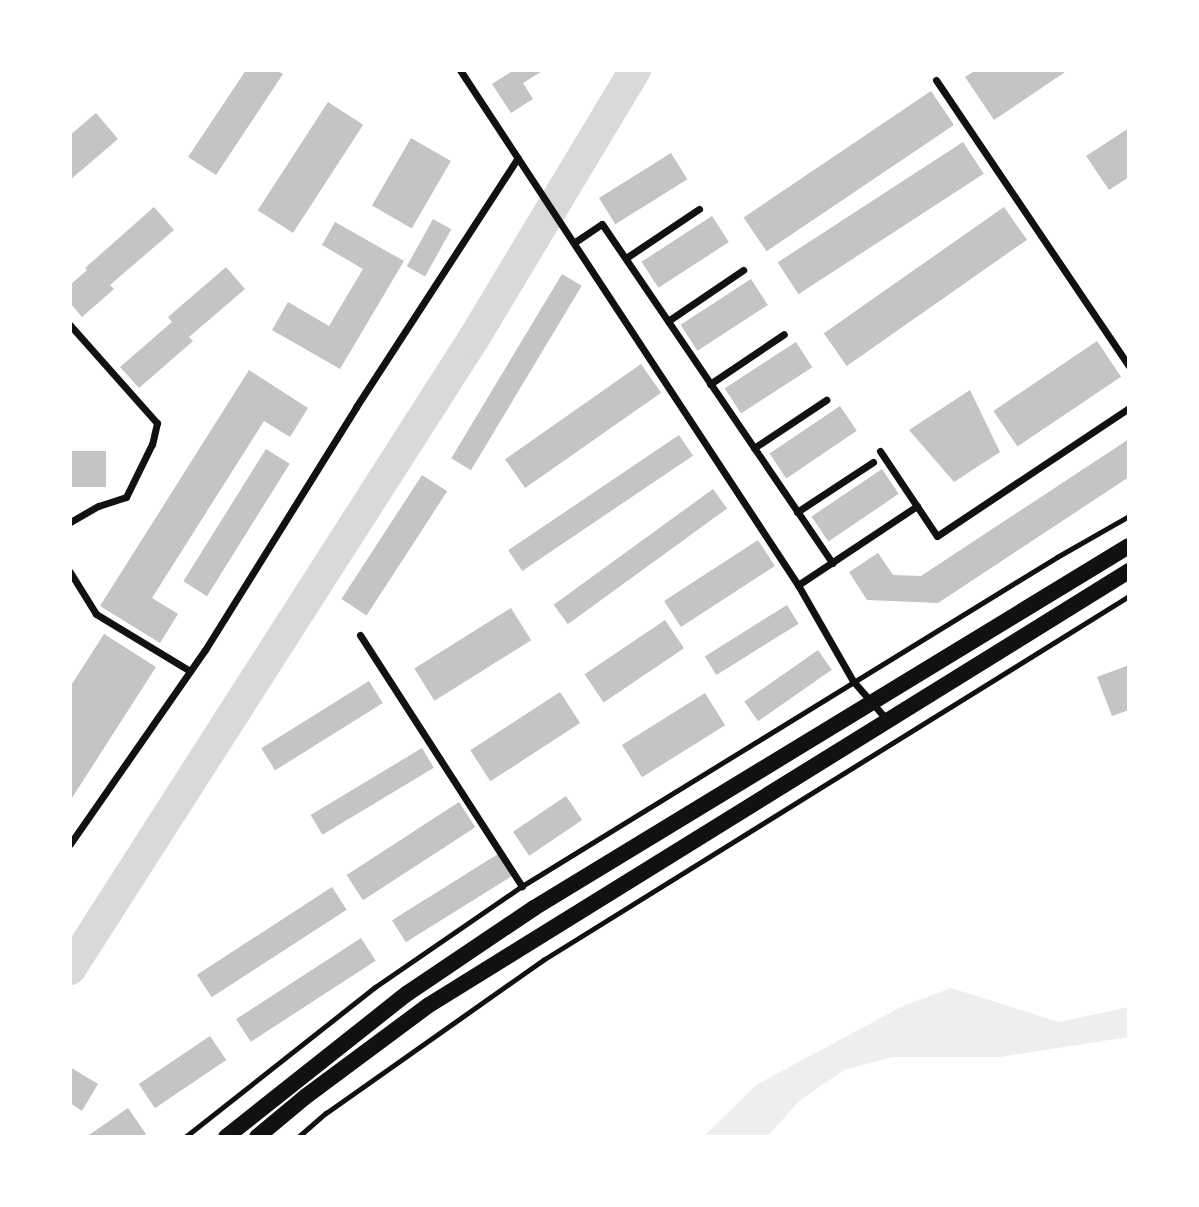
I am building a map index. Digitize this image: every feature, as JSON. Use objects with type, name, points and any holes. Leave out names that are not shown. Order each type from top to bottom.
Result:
[{"type":"main road","points":[[226,1137],[408,993],[534,908],[1129,546]]},
{"type":"main road","points":[[257,1137],[305,1097],[429,1005],[1129,571]]},
{"type":"street","points":[[460,70],[798,585],[853,681],[888,721]]},
{"type":"street","points":[[936,80],[1129,366]]},
{"type":"street","points":[[70,844],[190,671],[518,158]]},
{"type":"street","points":[[625,258],[699,209]]},
{"type":"street","points":[[575,242],[602,223],[832,563]]},
{"type":"street","points":[[668,321],[743,270]]},
{"type":"street","points":[[70,325],[157,423],[152,444],[127,497],[98,506],[70,522]]},
{"type":"street","points":[[710,384],[784,334]]},
{"type":"street","points":[[754,449],[826,400]]},
{"type":"street","points":[[880,451],[937,536],[1129,408]]},
{"type":"street","points":[[797,512],[873,462]]},
{"type":"street","points":[[798,585],[917,506]]},
{"type":"street","points":[[70,572],[96,614],[190,671]]},
{"type":"street","points":[[360,635],[522,886]]},
{"type":"lane","points":[[186,1137],[375,987],[522,886],[853,681],[1129,516]]},
{"type":"lane","points":[[298,1137],[326,1113],[543,960],[1129,596]]},
{"type":"shaded area","points":[[951,988],[1059,1022],[1129,1007],[1129,1037],[1000,1057],[892,1057],[844,1070],[799,1101],[767,1137],[703,1137],[756,1085],[901,1007]]},
{"type":"building","points":[[246,70],[276,70],[283,74],[216,175],[188,157]]},
{"type":"building","points":[[514,70],[544,70],[523,83],[533,99],[511,113],[492,84]]},
{"type":"building","points":[[976,70],[1068,70],[994,120],[965,77]]},
{"type":"building","points":[[931,91],[954,125],[767,251],[744,217]]},
{"type":"building","points":[[328,102],[363,125],[293,233],[258,210]]},
{"type":"building","points":[[96,113],[118,139],[70,180],[70,135]]},
{"type":"building","points":[[1129,128],[1129,177],[1109,190],[1086,156]]},
{"type":"building","points":[[411,138],[451,161],[412,229],[372,206]]},
{"type":"building","points":[[963,142],[984,174],[798,294],[778,262]]},
{"type":"building","points":[[671,153],[687,179],[615,224],[599,198]]},
{"type":"building","points":[[154,207],[174,230],[110,285],[114,289],[82,317],[70,303],[70,285],[87,270],[85,268]]},
{"type":"building","points":[[1004,207],[1027,240],[847,366],[824,333]]},
{"type":"building","points":[[712,216],[729,242],[658,288],[642,262]]},
{"type":"building","points":[[433,219],[451,229],[425,276],[407,266]]},
{"type":"building","points":[[335,222],[404,261],[340,369],[272,330],[288,302],[329,326],[363,269],[322,245]]},
{"type":"building","points":[[226,267],[245,289],[189,337],[193,341],[139,388],[120,367],[172,322],[168,317]]},
{"type":"building","points":[[562,274],[582,286],[471,470],[451,458]]},
{"type":"building","points":[[751,279],[768,305],[697,351],[681,325]]},
{"type":"building","points":[[1097,341],[1121,377],[1017,447],[993,411]]},
{"type":"building","points":[[796,342],[812,367],[741,413],[725,388]]},
{"type":"building","points":[[641,364],[661,393],[525,488],[505,459]]},
{"type":"building","points":[[249,370],[308,408],[290,437],[264,421],[152,598],[178,614],[160,643],[100,606]]},
{"type":"building","points":[[970,390],[1000,452],[954,482],[909,430]]},
{"type":"building","points":[[840,406],[857,431],[786,478],[770,454]]},
{"type":"building","points":[[679,435],[693,456],[522,571],[508,550]]},
{"type":"building","points":[[1129,439],[1129,477],[938,603],[867,600],[849,572],[878,553],[893,575],[921,576]]},
{"type":"building","points":[[266,449],[290,464],[207,596],[183,581]]},
{"type":"building","points":[[70,451],[106,451],[106,487],[70,487]]},
{"type":"building","points":[[882,469],[899,494],[828,541],[812,517]]},
{"type":"building","points":[[422,475],[447,491],[367,615],[341,599]]},
{"type":"building","points":[[713,489],[727,508],[568,624],[554,605]]},
{"type":"building","points":[[758,540],[775,566],[681,627],[664,601]]},
{"type":"building","points":[[787,605],[799,624],[716,675],[705,656]]},
{"type":"building","points":[[511,608],[531,640],[434,701],[414,668]]},
{"type":"building","points":[[665,620],[684,648],[604,702],[585,674]]},
{"type":"building","points":[[104,634],[156,667],[70,801],[70,687]]},
{"type":"building","points":[[818,650],[832,670],[758,721],[744,702]]},
{"type":"building","points":[[1129,665],[1129,710],[1112,716],[1097,677]]},
{"type":"building","points":[[369,681],[383,703],[275,770],[261,748]]},
{"type":"building","points":[[560,692],[580,723],[490,781],[470,750]]},
{"type":"building","points":[[705,693],[725,725],[642,777],[622,745]]},
{"type":"building","points":[[422,748],[434,768],[322,835],[311,815]]},
{"type":"building","points":[[566,796],[582,820],[529,856],[513,832]]},
{"type":"building","points":[[459,802],[475,827],[363,900],[347,875]]},
{"type":"building","points":[[498,854],[512,876],[406,942],[392,920]]},
{"type":"building","points":[[332,887],[347,910],[212,997],[197,975]]},
{"type":"building","points":[[361,938],[376,961],[251,1042],[236,1019]]},
{"type":"building","points":[[210,1036],[226,1060],[155,1108],[139,1084]]},
{"type":"building","points":[[70,1067],[98,1084],[82,1111],[70,1103]]},
{"type":"building","points":[[128,1108],[146,1134],[141,1137],[86,1137]]},
{"type":"waterway","points":[[70,969],[474,338],[635,70]]}]
